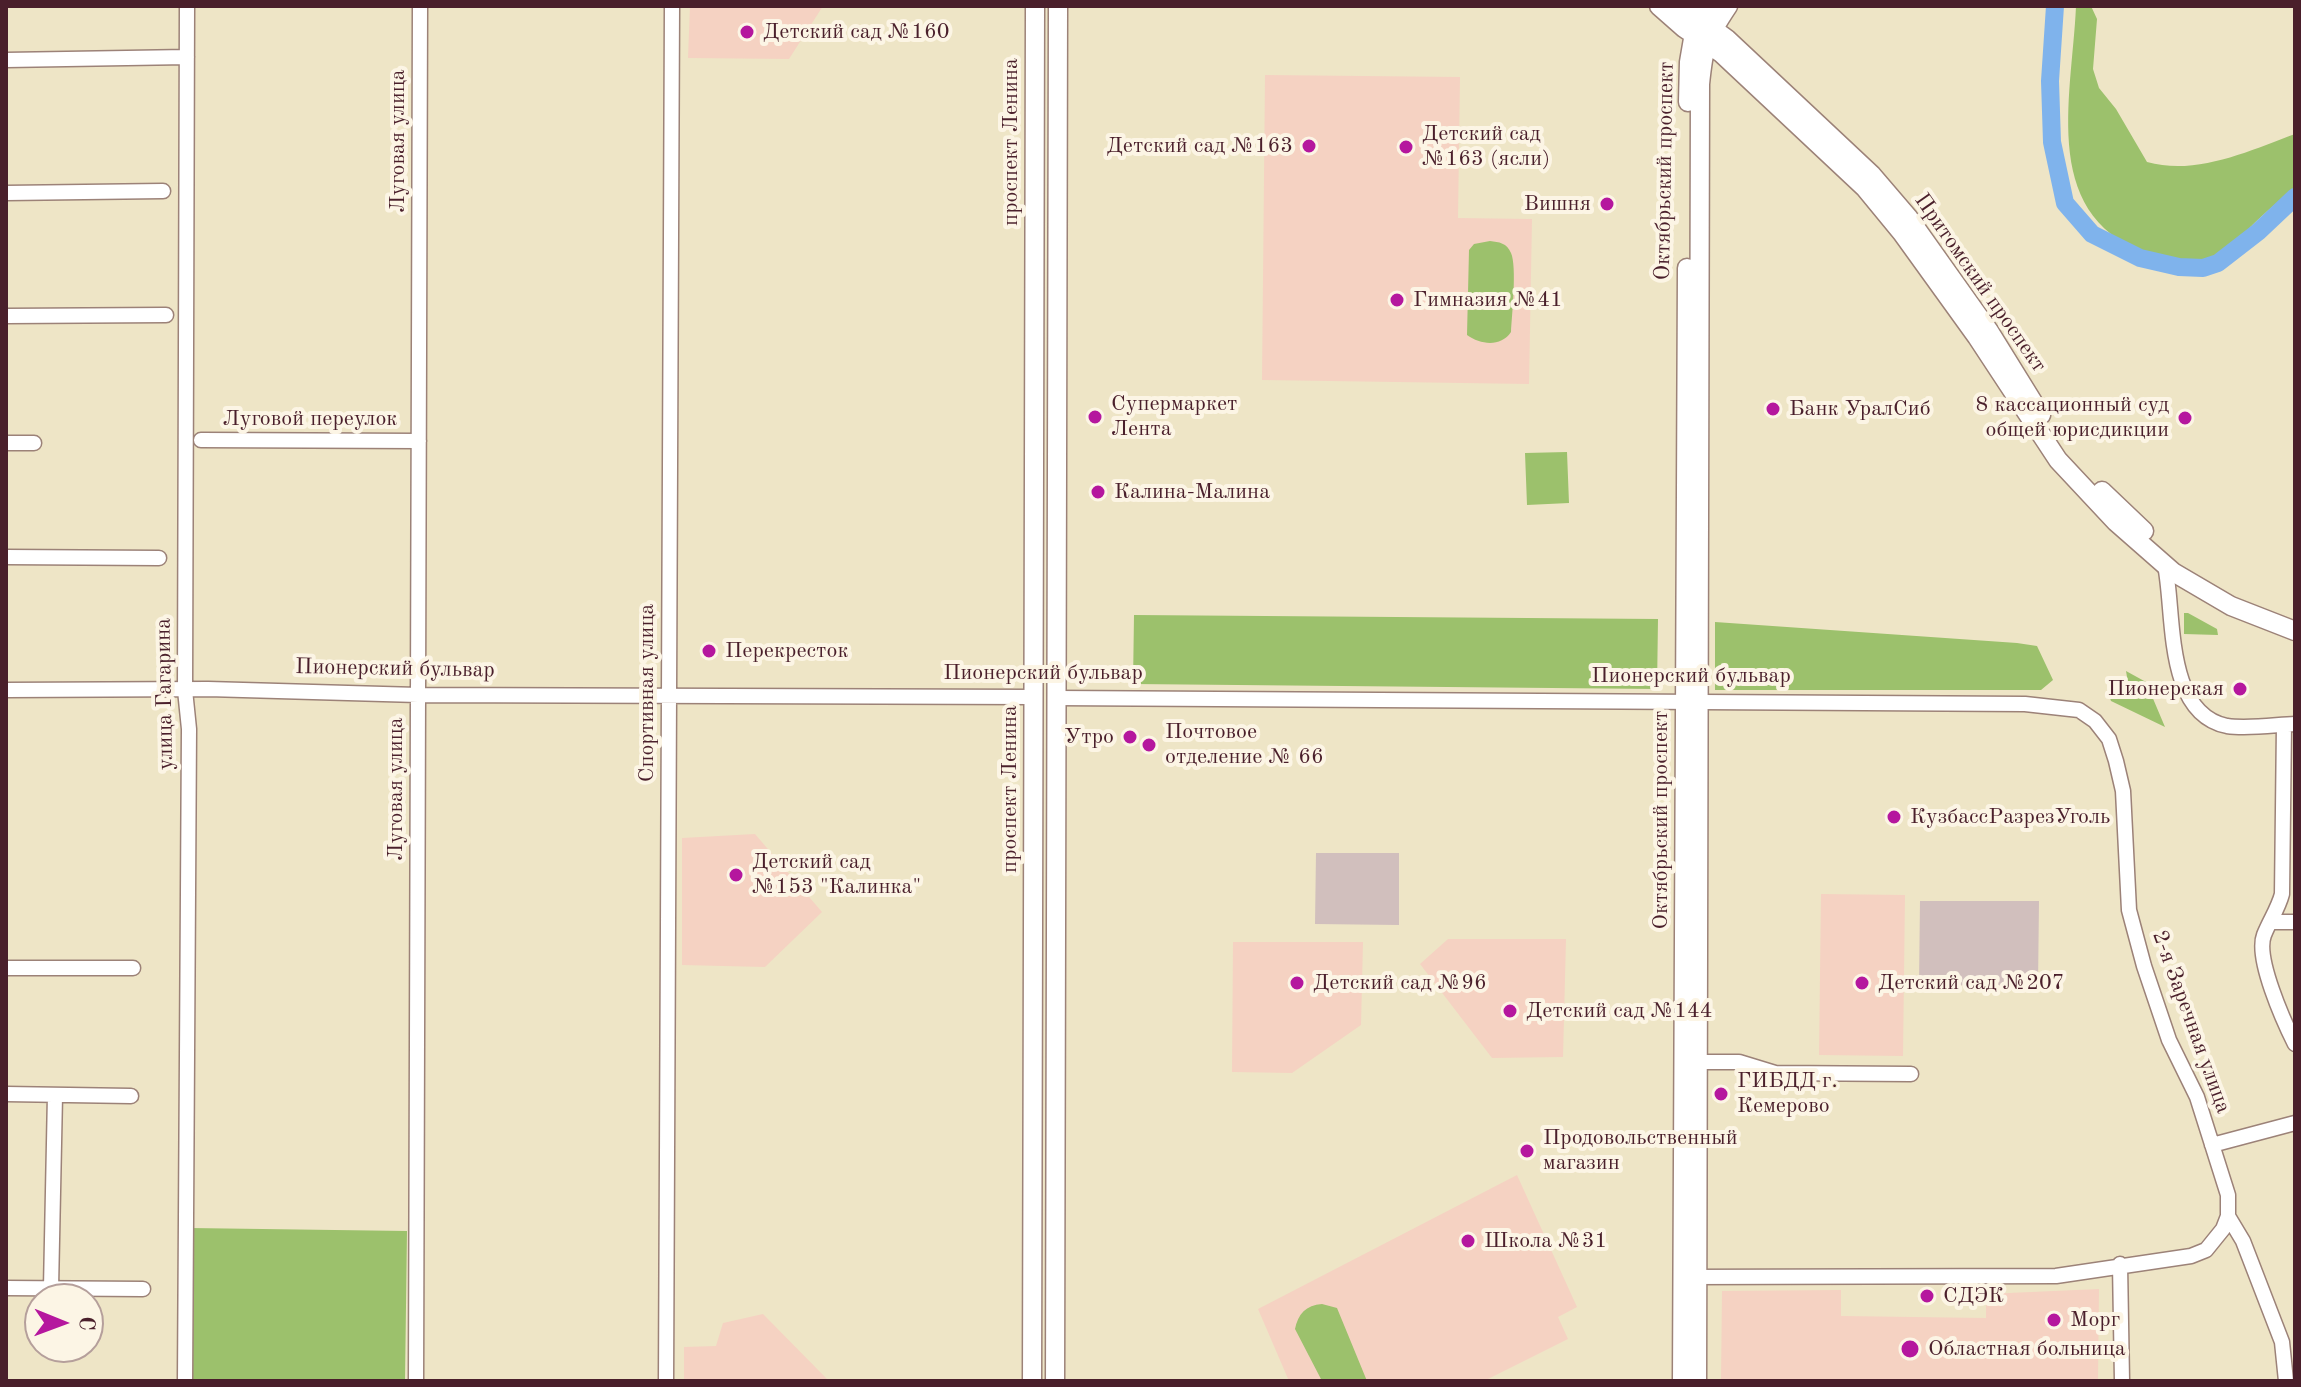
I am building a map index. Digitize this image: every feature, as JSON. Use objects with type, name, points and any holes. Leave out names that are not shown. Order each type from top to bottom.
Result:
[{"type":"main road","name":"проспект Ленина","points":[[1032,1381],[1035,6]]},
{"type":"main road","name":"проспект Ленина","points":[[1055,1381],[1058,6]]},
{"type":"main road","points":[[1659,6],[1684,28],[1705,26],[1728,6]]},
{"type":"main road","points":[[1682,6],[1705,26]]},
{"type":"main road","name":"Притомский проспект","points":[[1705,26],[1743,73],[1865,188],[1902,233],[1977,337],[2058,460],[2116,522],[2165,565],[2231,606],[2295,631]]},
{"type":"main road","name":"Притомский проспект","points":[[1705,26],[1727,39],[1887,191],[1989,331],[2053,434],[2082,470],[2170,556],[2209,583],[2295,620]]},
{"type":"main road","name":"Октябрьский проспект","points":[[1697,1381],[1690,1277],[1692,700],[1688,82],[1705,26]]},
{"type":"main road","name":"Пионерский бульвар","points":[[1034,697],[1056,698]]},
{"type":"main road","name":"Октябрьский проспект","points":[[1682,1381],[1690,1277],[1698,1062],[1692,700]]},
{"type":"main road","points":[[1033,1310],[1055,1307]]},
{"type":"street","name":"улица Гагарина","points":[[185,1381],[189,758],[185,690],[187,6]]},
{"type":"street","name":"Луговая улица","points":[[416,1381],[420,6]]},
{"type":"street","name":"Спортивная улица","points":[[666,1381],[672,6]]},
{"type":"street","points":[[6,60],[187,57]]},
{"type":"street","points":[[6,193],[163,191]]},
{"type":"street","points":[[6,316],[166,315]]},
{"type":"street","name":"Луговой переулок","points":[[201,440],[419,441]]},
{"type":"street","points":[[6,443],[34,443]]},
{"type":"street","points":[[6,557],[159,558]]},
{"type":"street","points":[[2165,565],[2172,637],[2187,698],[2205,716],[2227,726],[2289,725],[2282,894],[2263,937],[2265,964],[2274,997],[2295,1044]]},
{"type":"street","name":"Пионерский бульвар","points":[[6,690],[1034,697]]},
{"type":"street","name":"Пионерский бульвар","points":[[1056,698],[1692,700],[2025,704],[2079,710]]},
{"type":"street","name":"2-я Заречная улица","points":[[2079,710],[2095,721],[2109,739],[2116,761],[2123,791],[2129,910],[2144,967],[2169,1040],[2197,1097],[2228,1195],[2228,1216],[2243,1241],[2282,1342],[2286,1381]]},
{"type":"street","points":[[2272,922],[2295,922]]},
{"type":"street","points":[[6,968],[133,968]]},
{"type":"street","points":[[1698,1062],[1739,1062],[1775,1073],[1911,1074]]},
{"type":"street","points":[[6,1094],[131,1096]]},
{"type":"street","points":[[51,1283],[55,1095]]},
{"type":"street","points":[[2212,1145],[2295,1123]]},
{"type":"street","points":[[1690,1277],[2056,1276],[2120,1264],[2191,1256],[2206,1250],[2223,1229],[2228,1216]]},
{"type":"street","points":[[2120,1264],[2122,1381]]},
{"type":"street","points":[[104,1289],[143,1289]]},
{"type":"shaded area","name":"Детский сад №160","points":[[690,6],[823,6],[789,59],[688,58]]},
{"type":"shaded area","name":"Гимназия №41","points":[[1265,75],[1460,77],[1458,218],[1532,219],[1529,384],[1262,380]]},
{"type":"shaded area","name":"Детский сад №153 \"Калинка\"","points":[[755,834],[822,912],[765,967],[682,965],[682,838]]},
{"type":"shaded area","points":[[1316,853],[1399,853],[1399,925],[1315,924]]},
{"type":"shaded area","name":"Детский сад №207","points":[[1821,894],[1905,895],[1903,1056],[1819,1055]]},
{"type":"shaded area","points":[[1920,901],[2039,901],[2038,986],[1919,985]]},
{"type":"shaded area","name":"Детский сад №144","points":[[1448,939],[1566,939],[1563,1057],[1492,1058],[1420,964]]},
{"type":"shaded area","name":"Детский сад №96","points":[[1233,942],[1363,942],[1361,1025],[1292,1073],[1232,1072]]},
{"type":"shaded area","name":"Школа №31","points":[[1517,1175],[1577,1307],[1558,1317],[1568,1339],[1484,1381],[1289,1381],[1258,1309]]},
{"type":"shaded area","name":"Областная больница","points":[[2099,1289],[2098,1381],[1721,1381],[1722,1291],[1841,1290],[1841,1316],[1986,1318],[1986,1294]]},
{"type":"shaded area","points":[[763,1314],[829,1381],[684,1381],[684,1347],[716,1346],[723,1323]]},
{"type":"green space","points":[[2076,6],[2091,6],[2097,19],[2093,69],[2099,88],[2116,109],[2147,162],[2166,166],[2203,164],[2295,134],[2295,188],[2250,227],[2228,258],[2202,265],[2165,260],[2119,240],[2093,216],[2078,187],[2070,153],[2068,117]]},
{"type":"green space","points":[[1490,241],[1502,244],[1509,250],[1513,259],[1514,279],[1511,332],[1502,340],[1490,343],[1467,335],[1469,250],[1474,244]]},
{"type":"green space","points":[[1567,452],[1569,503],[1527,505],[1525,453]]},
{"type":"green space","points":[[2184,613],[2217,629],[2218,635],[2184,634]]},
{"type":"green space","points":[[1134,615],[1658,619],[1657,689],[1133,684]]},
{"type":"green space","points":[[1715,622],[2037,646],[2053,680],[2041,690],[1715,690]]},
{"type":"green space","points":[[2126,671],[2146,682],[2165,727],[2111,701],[2107,690],[2118,687],[2116,680],[2127,677]]},
{"type":"green space","points":[[190,1228],[407,1231],[405,1381],[188,1381]]},
{"type":"green space","points":[[1322,1304],[1337,1308],[1367,1381],[1322,1381],[1295,1329],[1304,1311]]},
{"type":"waterway","points":[[2055,6],[2050,81],[2052,142],[2065,203],[2092,234],[2140,258],[2179,267],[2203,268],[2218,263],[2258,232],[2295,197]]},
{"type":"place","name":"Детский сад №160","points":[[747,32]]},
{"type":"place","name":"Детский сад №163","points":[[1309,146]]},
{"type":"place","name":"Детский сад №163 (ясли)","points":[[1406,147]]},
{"type":"place","name":"Вишня","points":[[1607,204]]},
{"type":"place","name":"Гимназия №41","points":[[1397,300]]},
{"type":"place","name":"Банк УралСиб","points":[[1773,409]]},
{"type":"place","name":"Супермаркет Лента","points":[[1095,417]]},
{"type":"place","name":"8 кассационный суд общей юрисдикции","points":[[2185,418]]},
{"type":"place","name":"Калина-Малина","points":[[1098,492]]},
{"type":"place","name":"Перекресток","points":[[709,651]]},
{"type":"place","name":"Пионерская","points":[[2240,689]]},
{"type":"place","name":"Утро","points":[[1130,737]]},
{"type":"place","name":"Почтовое отделение № 66","points":[[1149,745]]},
{"type":"place","name":"КузбассРазрезУголь","points":[[1894,817]]},
{"type":"place","name":"Детский сад №153 \"Калинка\"","points":[[736,875]]},
{"type":"place","name":"Детский сад №96","points":[[1297,983]]},
{"type":"place","name":"Детский сад №207","points":[[1862,983]]},
{"type":"place","name":"Детский сад №144","points":[[1510,1011]]},
{"type":"place","name":"ГИБДД г. Кемерово","points":[[1721,1094]]},
{"type":"place","name":"Продовольственный магазин","points":[[1527,1151]]},
{"type":"place","name":"Школа №31","points":[[1468,1241]]},
{"type":"place","name":"СДЭК","points":[[1927,1296]]},
{"type":"place","name":"Морг","points":[[2054,1320]]},
{"type":"place","name":"Областная больница","points":[[1910,1349]]}]
